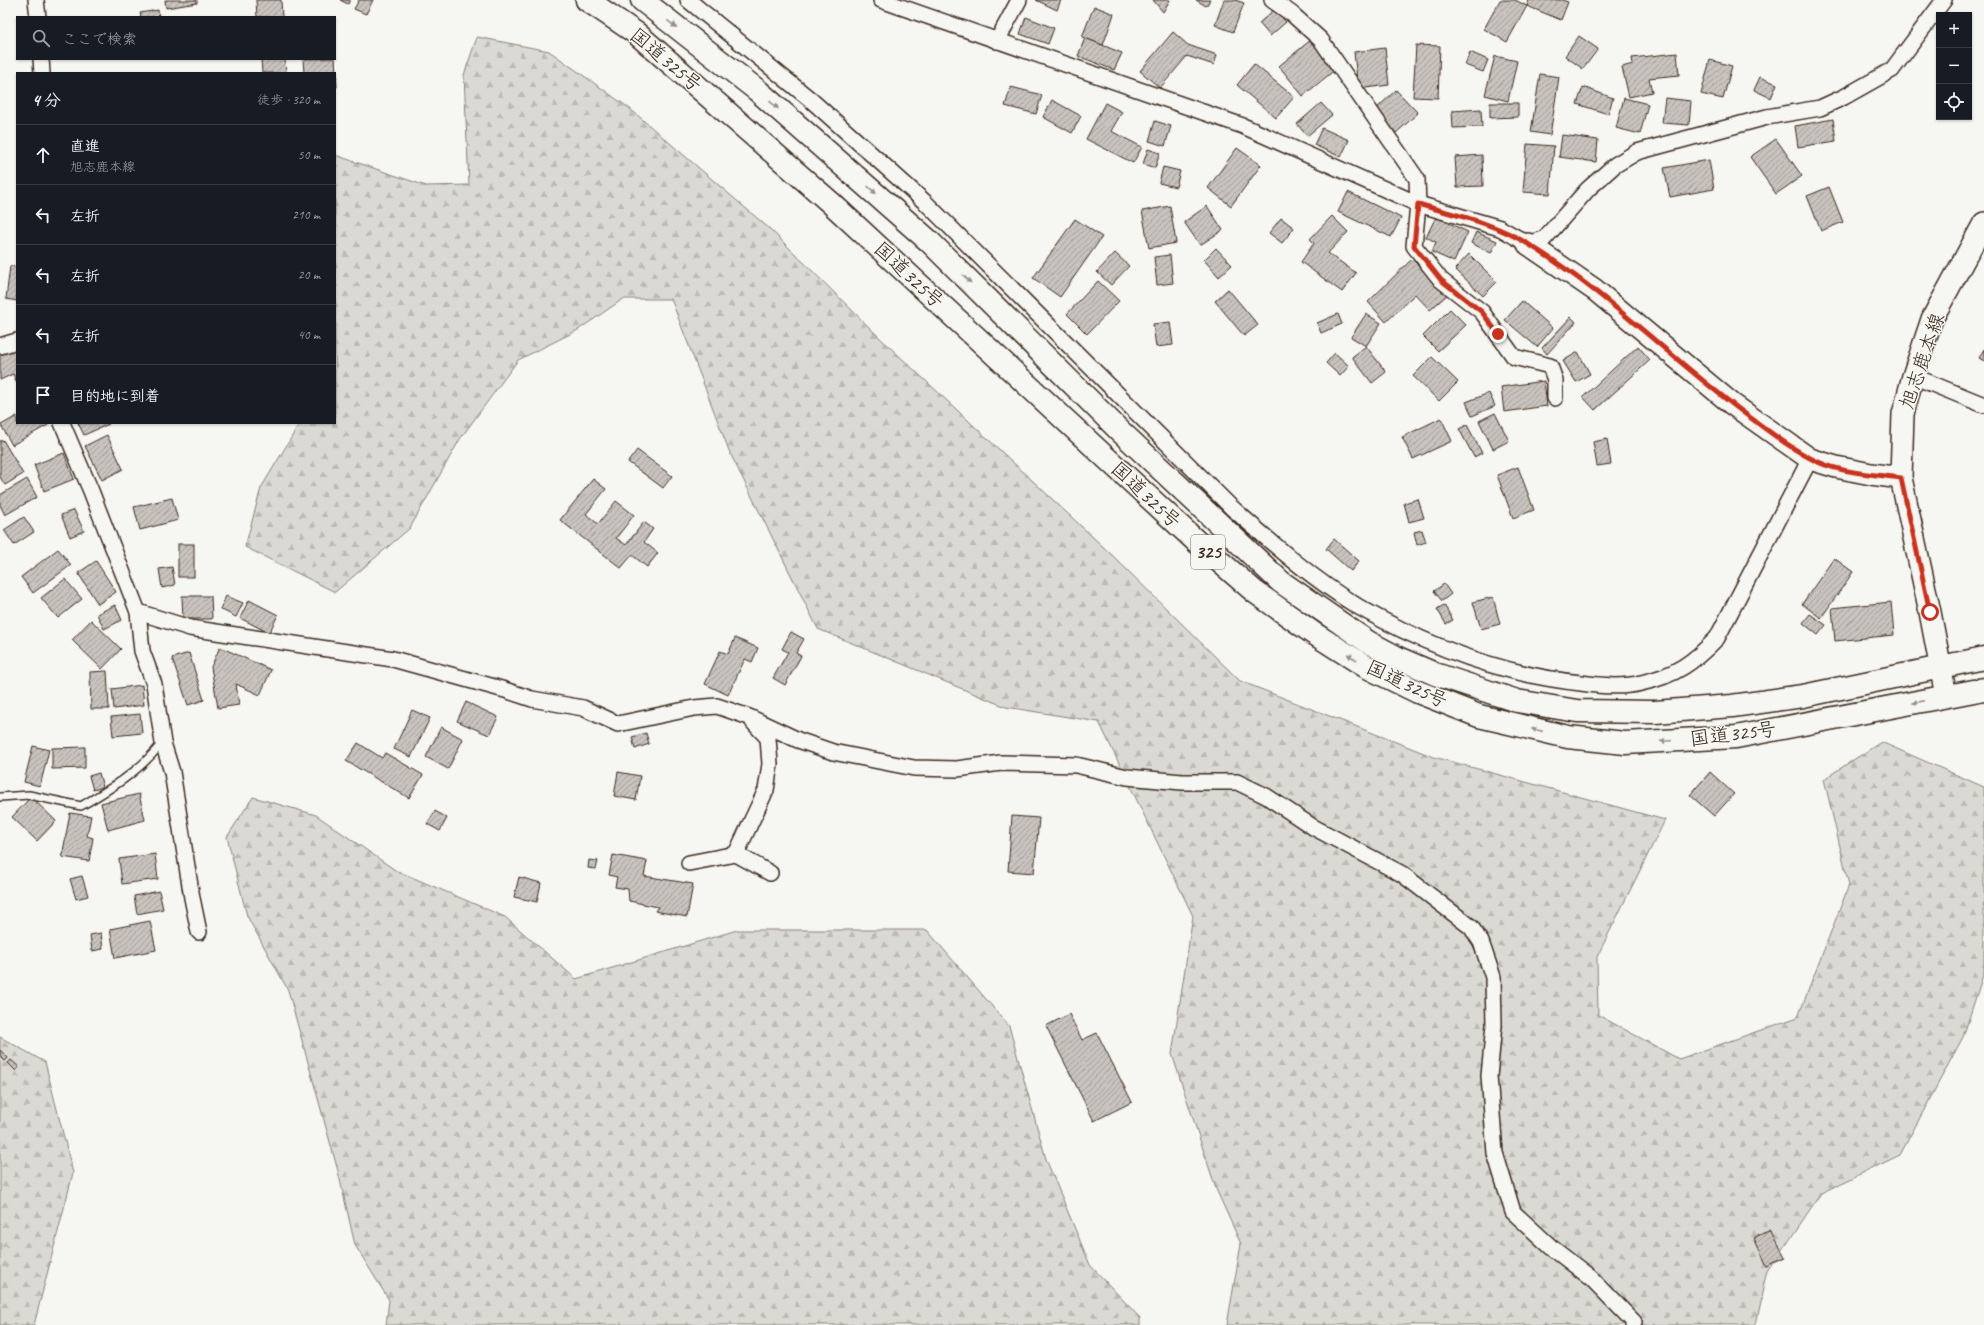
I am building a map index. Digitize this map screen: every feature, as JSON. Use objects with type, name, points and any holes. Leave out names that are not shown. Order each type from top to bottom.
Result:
[{"type":"highway","name":"国道325号","points":[[588,0],[636,33],[831,203],[1190,536],[1249,587],[1313,633],[1364,666],[1418,692],[1479,716],[1568,737],[1625,743],[1736,737],[1984,689]]},
{"type":"highway","name":"国道325号","points":[[642,0],[757,90],[929,241],[1118,430],[1281,582],[1368,642],[1398,658],[1435,674],[1517,701],[1577,711],[1655,712],[1732,706],[1803,696],[1984,658]]},
{"type":"main road","name":"旭志鹿本線","points":[[1946,696],[1901,478],[1903,414],[1913,376],[1932,319],[1984,223]]},
{"type":"main road","points":[[1528,244],[1595,290],[1732,404],[1810,459],[1836,467],[1901,478]]},
{"type":"street","points":[[36,0],[38,16]]},
{"type":"street","points":[[688,0],[811,100],[926,203],[1231,507],[1270,541],[1312,575],[1357,605],[1404,630],[1453,652],[1504,668],[1561,681],[1606,686],[1640,684],[1670,674],[1698,658],[1717,638],[1810,459]]},
{"type":"street","points":[[881,0],[998,42],[1243,126],[1418,204],[1500,228],[1528,244],[1544,239],[1588,189],[1615,165],[1637,152],[1767,117],[1820,108],[1844,97],[1892,70],[1944,0]]},
{"type":"street","points":[[998,42],[1019,0]]},
{"type":"street","points":[[1272,0],[1292,14],[1321,40],[1417,179],[1418,204],[1414,246],[1441,280],[1482,312],[1514,357],[1550,366],[1555,380],[1555,398]]},
{"type":"street","points":[[41,60],[42,72]]},
{"type":"street","points":[[0,346],[16,341]]},
{"type":"street","points":[[1913,376],[1984,405]]},
{"type":"street","points":[[62,424],[91,491],[138,612],[142,651],[154,684],[163,743],[172,772],[192,898],[199,932]]},
{"type":"street","points":[[138,612],[190,628],[394,659],[532,699],[583,708],[618,724],[694,708],[716,706],[749,718],[798,740],[834,752],[914,768],[957,769],[1001,763],[1076,766],[1127,777],[1182,782],[1237,782],[1266,796],[1313,827],[1402,874],[1471,927],[1481,942],[1493,977],[1494,1025],[1489,1076],[1495,1154],[1513,1212],[1552,1247],[1591,1278],[1634,1322],[1633,1325]]},
{"type":"street","points":[[736,854],[766,790],[770,764],[768,738],[749,718]]},
{"type":"street","points":[[689,864],[736,854],[770,872]]},
{"type":"lane","points":[[0,797],[29,795],[81,806],[119,784],[150,758],[163,743]]},
{"type":"green space","points":[[477,37],[549,51],[629,108],[771,230],[880,338],[1113,556],[1240,681],[1434,757],[1665,820],[1597,957],[1598,1015],[1679,1059],[1798,1017],[1849,885],[1824,779],[1881,742],[1984,787],[1984,972],[1963,1037],[1900,1155],[1821,1193],[1766,1275],[1755,1325],[1227,1325],[1241,1244],[1216,1189],[1172,1054],[1193,916],[1099,722],[1006,707],[818,629],[730,453],[671,299],[623,299],[578,330],[518,360],[460,439],[410,528],[335,592],[245,547],[261,488],[299,424],[336,424],[336,155],[426,186],[469,185],[464,75]]},
{"type":"green space","points":[[253,797],[316,815],[395,870],[505,917],[576,979],[737,930],[927,930],[1009,1026],[1046,1159],[1090,1265],[1140,1318],[1140,1325],[386,1325],[389,1300],[355,1245],[338,1171],[288,990],[247,916],[227,837]]},
{"type":"green space","points":[[0,1037],[45,1062],[73,1173],[34,1325],[0,1325]]},
{"type":"building","points":[[165,0],[197,0],[197,3],[166,8]]},
{"type":"building","points":[[256,0],[281,0],[282,16],[257,16]]},
{"type":"building","points":[[340,0],[350,0],[348,4]]},
{"type":"building","points":[[359,0],[373,0],[366,14],[354,9]]},
{"type":"building","points":[[1036,0],[1061,0],[1057,10]]},
{"type":"building","points":[[1153,0],[1170,0],[1163,12]]},
{"type":"building","points":[[1196,0],[1210,0],[1206,6]]},
{"type":"building","points":[[1224,0],[1235,0],[1244,3],[1233,32],[1215,25]]},
{"type":"building","points":[[1500,0],[1515,0],[1527,6],[1507,42],[1484,29]]},
{"type":"building","points":[[1529,0],[1562,0],[1568,2],[1561,20],[1527,6]]},
{"type":"building","points":[[1094,6],[1114,14],[1103,45],[1082,37]]},
{"type":"building","points":[[1275,9],[1286,22],[1270,36],[1259,23]]},
{"type":"building","points":[[158,10],[159,16],[141,16],[140,13]]},
{"type":"building","points":[[1026,17],[1054,28],[1048,44],[1020,34]]},
{"type":"building","points":[[1173,32],[1188,45],[1217,55],[1214,65],[1187,56],[1160,88],[1140,71]]},
{"type":"building","points":[[1579,36],[1598,49],[1583,69],[1565,56]]},
{"type":"building","points":[[1085,38],[1122,53],[1114,70],[1078,56]]},
{"type":"building","points":[[1312,39],[1337,68],[1303,96],[1279,66]]},
{"type":"building","points":[[1416,45],[1440,46],[1438,98],[1413,97]]},
{"type":"building","points":[[1385,48],[1389,85],[1358,89],[1354,52]]},
{"type":"building","points":[[1470,52],[1488,60],[1483,72],[1465,65]]},
{"type":"building","points":[[1677,53],[1679,75],[1649,78],[1652,92],[1629,97],[1622,67],[1633,64],[1632,58]]},
{"type":"building","points":[[1495,56],[1517,61],[1508,101],[1485,95]]},
{"type":"building","points":[[261,60],[285,60],[286,72],[262,72]]},
{"type":"building","points":[[303,60],[335,60],[336,72],[304,72]]},
{"type":"building","points":[[1710,60],[1732,66],[1723,99],[1701,94]]},
{"type":"building","points":[[1254,64],[1294,97],[1276,118],[1237,85]]},
{"type":"building","points":[[1540,74],[1559,77],[1550,135],[1531,132]]},
{"type":"building","points":[[1760,77],[1777,84],[1771,98],[1754,90]]},
{"type":"building","points":[[1011,87],[1042,95],[1036,114],[1005,106]]},
{"type":"building","points":[[1583,87],[1613,98],[1608,114],[1577,104]]},
{"type":"building","points":[[1396,90],[1418,113],[1396,133],[1375,110]]},
{"type":"building","points":[[1624,98],[1648,104],[1640,134],[1616,128]]},
{"type":"building","points":[[1665,98],[1691,101],[1689,125],[1662,123]]},
{"type":"building","points":[[1052,100],[1081,116],[1072,133],[1043,117]]},
{"type":"building","points":[[1105,103],[1122,112],[1111,131],[1142,147],[1133,163],[1086,139]]},
{"type":"building","points":[[1321,103],[1332,115],[1307,136],[1297,124]]},
{"type":"building","points":[[1490,103],[1518,103],[1518,117],[1490,118]]},
{"type":"building","points":[[1481,109],[1482,127],[1453,128],[1452,111]]},
{"type":"building","points":[[1833,119],[1836,141],[1798,147],[1795,126]]},
{"type":"building","points":[[1155,121],[1171,126],[1165,146],[1149,141]]},
{"type":"building","points":[[1322,128],[1349,140],[1341,157],[1314,145]]},
{"type":"building","points":[[1562,135],[1598,140],[1596,162],[1559,157]]},
{"type":"building","points":[[1776,139],[1802,176],[1776,194],[1750,157]]},
{"type":"building","points":[[1527,144],[1554,146],[1550,194],[1523,192]]},
{"type":"building","points":[[1237,148],[1261,165],[1231,206],[1208,188]]},
{"type":"building","points":[[1148,149],[1160,153],[1155,168],[1143,164]]},
{"type":"building","points":[[1482,155],[1483,186],[1457,187],[1455,157]]},
{"type":"building","points":[[1709,160],[1714,189],[1670,197],[1664,168]]},
{"type":"building","points":[[1163,167],[1180,171],[1176,187],[1159,183]]},
{"type":"building","points":[[1829,187],[1843,222],[1821,231],[1807,196]]},
{"type":"building","points":[[1348,192],[1401,218],[1391,237],[1338,212]]},
{"type":"building","points":[[1170,206],[1176,243],[1149,248],[1142,211]]},
{"type":"building","points":[[1207,206],[1223,230],[1200,245],[1184,222]]},
{"type":"building","points":[[1332,216],[1348,232],[1328,253],[1356,273],[1342,292],[1301,262],[1314,243],[1310,239]]},
{"type":"building","points":[[1436,217],[1468,232],[1454,262],[1432,252],[1436,242],[1426,237]]},
{"type":"building","points":[[1281,218],[1294,228],[1282,243],[1269,233]]},
{"type":"building","points":[[1075,219],[1102,237],[1060,297],[1033,278]]},
{"type":"building","points":[[1476,232],[1497,241],[1491,253],[1471,243]]},
{"type":"building","points":[[1216,248],[1232,265],[1219,277],[1204,260]]},
{"type":"building","points":[[1115,253],[1129,266],[1111,285],[1097,272]]},
{"type":"building","points":[[1469,254],[1497,282],[1483,296],[1455,269]]},
{"type":"building","points":[[1170,255],[1173,283],[1157,285],[1154,257]]},
{"type":"building","points":[[1412,259],[1447,295],[1430,310],[1415,294],[1386,322],[1368,302]]},
{"type":"building","points":[[10,266],[16,267],[16,301],[6,299]]},
{"type":"building","points":[[1098,281],[1119,301],[1087,334],[1067,314]]},
{"type":"building","points":[[1228,289],[1258,325],[1244,336],[1215,301]]},
{"type":"building","points":[[1522,301],[1553,328],[1537,347],[1505,320]]},
{"type":"building","points":[[1450,309],[1466,325],[1438,351],[1423,336]]},
{"type":"building","points":[[1338,314],[1342,324],[1321,333],[1317,323]]},
{"type":"building","points":[[1366,314],[1381,323],[1366,346],[1351,337]]},
{"type":"building","points":[[1571,317],[1576,322],[1547,354],[1542,348]]},
{"type":"building","points":[[1170,322],[1173,345],[1156,347],[1153,324]]},
{"type":"building","points":[[1366,346],[1386,372],[1372,383],[1352,357]]},
{"type":"building","points":[[1638,346],[1650,360],[1595,410],[1583,397]]},
{"type":"building","points":[[16,348],[16,381],[13,374],[0,380],[0,355]]},
{"type":"building","points":[[1984,349],[1984,361],[1979,358]]},
{"type":"building","points":[[1578,352],[1590,374],[1576,382],[1563,361]]},
{"type":"building","points":[[1335,353],[1349,366],[1340,376],[1326,363]]},
{"type":"building","points":[[1432,357],[1458,382],[1439,401],[1413,376]]},
{"type":"building","points":[[1544,381],[1547,406],[1504,412],[1501,387]]},
{"type":"building","points":[[1489,393],[1495,406],[1472,416],[1466,402]]},
{"type":"building","points":[[1495,413],[1509,441],[1493,449],[1479,421]]},
{"type":"building","points":[[16,417],[16,424],[48,425],[12,445],[1,425]]},
{"type":"building","points":[[1441,418],[1452,441],[1413,459],[1402,437]]},
{"type":"building","points":[[78,424],[109,424],[84,435]]},
{"type":"building","points":[[1467,425],[1482,453],[1474,457],[1459,429]]},
{"type":"building","points":[[107,435],[123,469],[102,480],[85,446]]},
{"type":"building","points":[[1607,439],[1611,464],[1597,466],[1593,442]]},
{"type":"building","points":[[3,440],[23,474],[5,485],[0,477],[0,441]]},
{"type":"building","points":[[637,450],[672,476],[663,488],[628,462]]},
{"type":"building","points":[[64,453],[74,479],[44,491],[34,465]]},
{"type":"building","points":[[1518,467],[1534,510],[1513,518],[1497,475]]},
{"type":"building","points":[[27,479],[37,497],[5,515],[0,505],[0,495]]},
{"type":"building","points":[[593,479],[606,489],[586,514],[598,524],[616,501],[634,515],[616,538],[626,545],[644,522],[653,529],[644,542],[658,553],[647,567],[632,555],[621,568],[560,520]]},
{"type":"building","points":[[172,498],[178,520],[140,530],[134,507]]},
{"type":"building","points":[[1418,499],[1424,518],[1409,522],[1404,503]]},
{"type":"building","points":[[74,510],[84,531],[70,537],[61,515]]},
{"type":"building","points":[[24,517],[34,532],[14,545],[4,530]]},
{"type":"building","points":[[1422,530],[1426,542],[1417,545],[1414,532]]},
{"type":"building","points":[[1334,539],[1359,561],[1351,571],[1326,549]]},
{"type":"building","points":[[178,544],[194,544],[194,577],[178,577]]},
{"type":"building","points":[[58,549],[71,565],[33,593],[21,577]]},
{"type":"building","points":[[1834,558],[1853,572],[1821,618],[1802,604]]},
{"type":"building","points":[[96,561],[116,592],[98,604],[78,573]]},
{"type":"building","points":[[172,567],[175,585],[162,588],[159,569]]},
{"type":"building","points":[[65,579],[82,599],[58,618],[41,598]]},
{"type":"building","points":[[1444,584],[1451,594],[1442,601],[1434,591]]},
{"type":"building","points":[[182,596],[211,596],[212,619],[183,619]]},
{"type":"building","points":[[226,596],[243,603],[236,617],[220,609]]},
{"type":"building","points":[[1493,597],[1500,624],[1481,629],[1473,602]]},
{"type":"building","points":[[249,600],[278,615],[269,633],[240,618]]},
{"type":"building","points":[[1891,602],[1894,635],[1835,641],[1832,608]]},
{"type":"building","points":[[115,605],[122,620],[104,629],[97,614]]},
{"type":"building","points":[[1444,605],[1453,620],[1446,624],[1437,609]]},
{"type":"building","points":[[1810,614],[1826,625],[1818,635],[1803,623]]},
{"type":"building","points":[[91,620],[121,649],[102,669],[72,640]]},
{"type":"building","points":[[791,632],[804,639],[796,653],[801,656],[785,685],[773,678],[788,652],[782,649]]},
{"type":"building","points":[[735,638],[758,648],[752,662],[745,659],[728,695],[705,684],[720,651],[728,654]]},
{"type":"building","points":[[220,647],[271,670],[260,695],[236,684],[239,705],[218,708],[211,667]]},
{"type":"building","points":[[189,653],[204,700],[188,705],[172,658]]},
{"type":"building","points":[[107,671],[109,709],[91,709],[90,672]]},
{"type":"building","points":[[142,685],[144,705],[114,709],[112,689]]},
{"type":"building","points":[[466,702],[498,717],[489,735],[457,721]]},
{"type":"building","points":[[412,710],[430,718],[411,757],[394,749]]},
{"type":"building","points":[[140,714],[142,733],[113,736],[111,717]]},
{"type":"building","points":[[441,727],[463,739],[448,769],[426,757]]},
{"type":"building","points":[[646,733],[649,744],[635,749],[632,737]]},
{"type":"building","points":[[358,743],[382,758],[385,753],[423,775],[409,798],[346,761]]},
{"type":"building","points":[[33,746],[49,750],[40,786],[24,782]]},
{"type":"building","points":[[85,747],[85,768],[52,769],[52,748]]},
{"type":"building","points":[[618,772],[640,776],[636,800],[614,796]]},
{"type":"building","points":[[1710,772],[1734,794],[1714,816],[1690,795]]},
{"type":"building","points":[[99,773],[103,787],[93,790],[89,776]]},
{"type":"building","points":[[139,794],[145,820],[108,830],[101,803]]},
{"type":"building","points":[[31,797],[56,821],[37,841],[12,817]]},
{"type":"building","points":[[435,811],[447,818],[440,831],[427,824]]},
{"type":"building","points":[[70,813],[91,816],[87,836],[93,838],[89,861],[62,857]]},
{"type":"building","points":[[1012,816],[1039,818],[1034,873],[1008,871]]},
{"type":"building","points":[[155,854],[158,879],[122,884],[119,859]]},
{"type":"building","points":[[613,855],[647,861],[644,876],[693,884],[687,917],[655,911],[658,907],[629,901],[628,889],[615,887],[617,877],[609,875]]},
{"type":"building","points":[[589,860],[598,861],[596,869],[588,868]]},
{"type":"building","points":[[82,876],[88,896],[76,899],[70,879]]},
{"type":"building","points":[[519,877],[541,883],[537,902],[514,897]]},
{"type":"building","points":[[159,891],[163,909],[137,914],[134,896]]},
{"type":"building","points":[[150,921],[156,950],[115,958],[110,929]]},
{"type":"building","points":[[101,933],[103,949],[92,951],[90,935]]},
{"type":"building","points":[[1069,1014],[1082,1040],[1097,1033],[1132,1102],[1094,1121],[1046,1026]]},
{"type":"building","points":[[0,1050],[8,1058],[5,1061],[0,1056]]},
{"type":"building","points":[[11,1060],[19,1067],[16,1071],[8,1063]]},
{"type":"building","points":[[1771,1229],[1785,1258],[1767,1266],[1754,1238]]},
{"type":"route","points":[[1498,334],[1475,305],[1441,280],[1414,246],[1418,204],[1500,228],[1528,244],[1595,290],[1732,404],[1810,459],[1836,467],[1901,478],[1930,612]]}]
